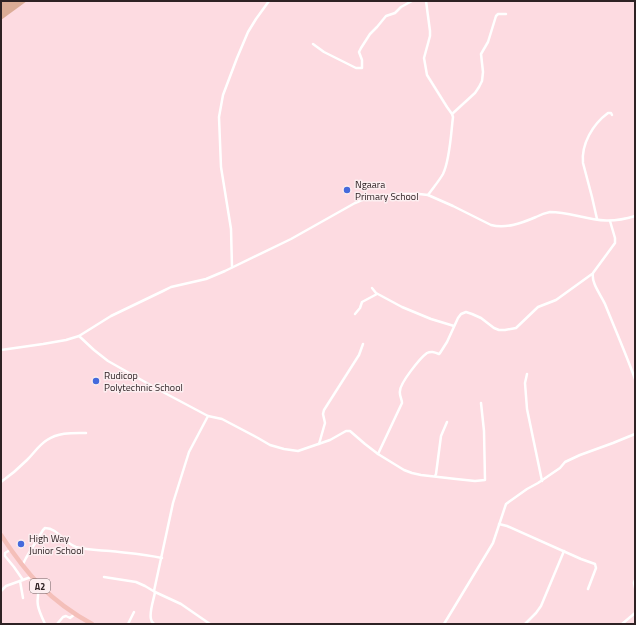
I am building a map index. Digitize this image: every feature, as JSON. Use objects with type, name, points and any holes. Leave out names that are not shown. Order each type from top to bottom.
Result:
[{"type":"main road","name":"A2","points":[[1,535],[22,566],[40,586],[60,604],[92,624]]},
{"type":"street","points":[[232,267],[231,229],[221,167],[219,117],[223,95],[248,32],[269,1]]},
{"type":"street","points":[[313,44],[324,52],[356,68],[362,68],[362,60],[359,52],[360,48],[370,34],[386,16],[395,13],[401,6],[412,1]]},
{"type":"street","points":[[426,1],[430,31],[424,58],[427,75],[452,114],[449,150],[445,168],[428,195]]},
{"type":"street","points":[[452,114],[480,87],[483,72],[481,54],[487,44],[496,16],[498,14],[506,14]]},
{"type":"street","points":[[597,220],[582,158],[586,142],[593,128],[608,113],[611,113],[612,115]]},
{"type":"street","points":[[1,350],[66,340],[79,336],[111,316],[171,287],[206,279],[291,239],[362,200],[370,198],[402,194],[428,195],[497,227],[519,224],[551,212],[610,221],[635,216]]},
{"type":"street","points":[[378,454],[403,401],[399,392],[404,381],[417,363],[426,354],[433,351],[439,354],[440,353],[447,342],[459,316],[466,312],[472,314],[499,330],[516,328],[538,307],[556,300],[592,274],[615,242],[610,221]]},
{"type":"street","points":[[592,274],[635,379]]},
{"type":"street","points":[[372,288],[377,294],[415,313],[454,326]]},
{"type":"street","points":[[355,314],[360,308],[362,302],[377,294]]},
{"type":"street","points":[[79,336],[108,361],[208,416],[222,419],[270,445],[298,451],[318,445],[346,431],[350,431],[378,454],[404,470],[421,475],[485,480],[484,431],[481,403]]},
{"type":"street","points":[[318,445],[325,423],[323,414],[324,410],[359,355],[363,344]]},
{"type":"street","points":[[527,374],[525,383],[527,409],[542,481]]},
{"type":"street","points":[[154,624],[151,619],[151,612],[154,591],[173,503],[189,452],[208,416]]},
{"type":"street","points":[[434,476],[436,474],[441,436],[447,422]]},
{"type":"street","points":[[1,482],[20,468],[40,444],[47,439],[70,433],[86,433]]},
{"type":"street","points":[[444,624],[493,543],[506,504],[527,489],[542,481],[568,461],[635,434]]},
{"type":"street","points":[[499,524],[507,526],[595,564],[596,568],[588,589]]},
{"type":"street","points":[[22,566],[45,528],[53,530],[69,544],[81,548],[148,555],[162,558]]},
{"type":"street","points":[[10,550],[5,553],[5,556],[14,567],[21,581],[23,598]]},
{"type":"street","points":[[525,624],[541,606],[564,551]]},
{"type":"street","points":[[1,591],[6,586],[31,577]]},
{"type":"street","points":[[104,577],[136,582],[181,604],[210,624]]},
{"type":"street","points":[[635,580],[635,588]]},
{"type":"street","points":[[40,586],[37,600],[38,610],[45,624]]},
{"type":"street","points":[[128,624],[134,612]]},
{"type":"street","points":[[622,624],[635,613]]},
{"type":"street","points":[[57,624],[63,617],[66,616],[70,618],[75,614]]},
{"type":"shaded area","points":[[1,1],[27,1],[1,20]]},
{"type":"place","name":"Ngaara Primary School","points":[[347,190]]},
{"type":"place","name":"Rudicop Polytechnic School","points":[[96,381]]},
{"type":"place","name":"High Way Junior School","points":[[21,544]]}]
